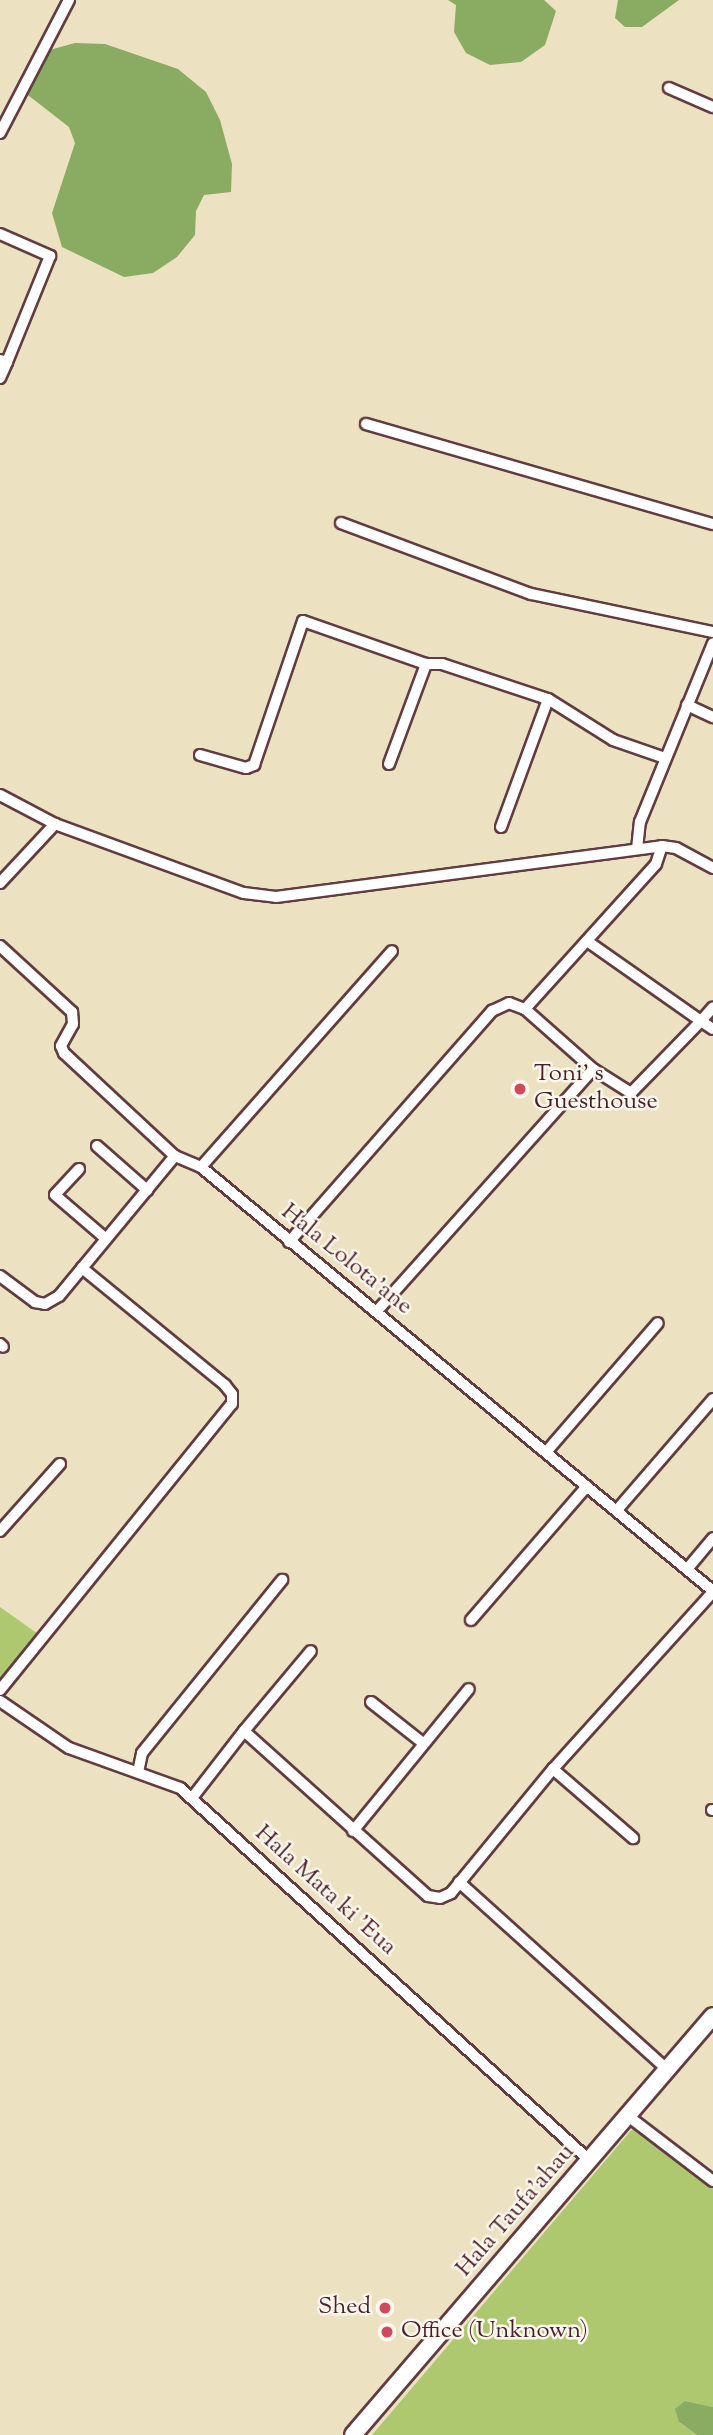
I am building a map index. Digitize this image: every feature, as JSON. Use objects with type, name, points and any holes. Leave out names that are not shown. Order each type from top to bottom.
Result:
[{"type":"main road","name":"Hala Taufa'ahau","points":[[353,2435],[713,2016]]},
{"type":"street","points":[[0,133],[69,0]]},
{"type":"street","points":[[669,88],[713,107]]},
{"type":"street","points":[[0,233],[50,256],[4,361],[0,378]]},
{"type":"street","points":[[366,424],[713,524]]},
{"type":"street","points":[[341,523],[531,594],[713,632]]},
{"type":"street","points":[[200,755],[246,768],[254,765],[303,621],[426,664],[442,664],[548,699],[613,740],[666,758]]},
{"type":"street","points":[[637,849],[640,822],[713,643]]},
{"type":"street","points":[[389,764],[426,664]]},
{"type":"street","points":[[501,827],[548,699]]},
{"type":"street","points":[[687,705],[713,717]]},
{"type":"street","points":[[0,795],[55,824],[244,893],[276,897],[662,846],[676,848],[713,868]]},
{"type":"street","points":[[0,883],[55,824]]},
{"type":"street","points":[[526,1009],[656,864],[662,846]]},
{"type":"street","points":[[587,941],[713,1028]]},
{"type":"street","name":"Hala Lolota'ane","points":[[0,946],[72,1012],[73,1024],[61,1046],[64,1053],[175,1156],[201,1167],[289,1242],[688,1567],[713,1591]]},
{"type":"street","points":[[201,1167],[392,951]]},
{"type":"street","points":[[289,1242],[492,1011],[509,1003],[526,1009],[593,1069],[631,1093],[713,1007]]},
{"type":"street","points":[[377,1311],[593,1069]]},
{"type":"street","points":[[97,1146],[147,1190]]},
{"type":"street","points":[[0,1276],[45,1304],[59,1296],[175,1156]]},
{"type":"street","points":[[79,1169],[55,1195],[105,1238]]},
{"type":"street","points":[[0,1690],[232,1404],[232,1394],[225,1385],[82,1268]]},
{"type":"street","points":[[547,1451],[658,1323]]},
{"type":"street","points":[[617,1510],[713,1399]]},
{"type":"street","points":[[0,1531],[61,1464]]},
{"type":"street","points":[[471,1620],[587,1486]]},
{"type":"street","points":[[688,1567],[713,1538]]},
{"type":"street","points":[[138,1772],[142,1753],[282,1580]]},
{"type":"street","points":[[244,1731],[428,1896],[440,1898],[459,1882],[552,1769],[713,1591]]},
{"type":"street","points":[[192,1798],[312,1651]]},
{"type":"street","points":[[353,1831],[469,1689]]},
{"type":"street","name":"Hala Mata ki 'Eua","points":[[0,1701],[69,1748],[138,1772],[192,1798],[590,2161]]},
{"type":"street","points":[[371,1702],[424,1743]]},
{"type":"street","points":[[552,1769],[633,1838]]},
{"type":"street","points":[[459,1882],[667,2069]]},
{"type":"street","points":[[628,2116],[713,2181]]},
{"type":"green space","points":[[448,0],[544,0],[556,11],[545,45],[521,62],[490,65],[466,53],[454,32],[456,5]]},
{"type":"green space","points":[[618,0],[679,0],[642,27],[625,27],[615,18]]},
{"type":"green space","points":[[75,43],[105,44],[178,69],[206,92],[220,120],[232,164],[231,192],[204,195],[196,211],[195,235],[177,257],[153,273],[124,277],[62,247],[52,213],[75,143],[69,127],[24,92],[46,51]]},
{"type":"green space","points":[[0,1607],[38,1634],[0,1682]]},
{"type":"green space","points":[[634,2127],[713,2187],[713,2407],[685,2401],[680,2423],[697,2435],[372,2435]]},
{"type":"green space","points":[[685,2401],[713,2407],[713,2435],[697,2435],[679,2422],[675,2409]]},
{"type":"place","name":"Toni' s Guesthouse","points":[[520,1089]]},
{"type":"place","name":"Shed","points":[[385,2308]]},
{"type":"place","name":"Office (Unknown)","points":[[387,2332]]}]
